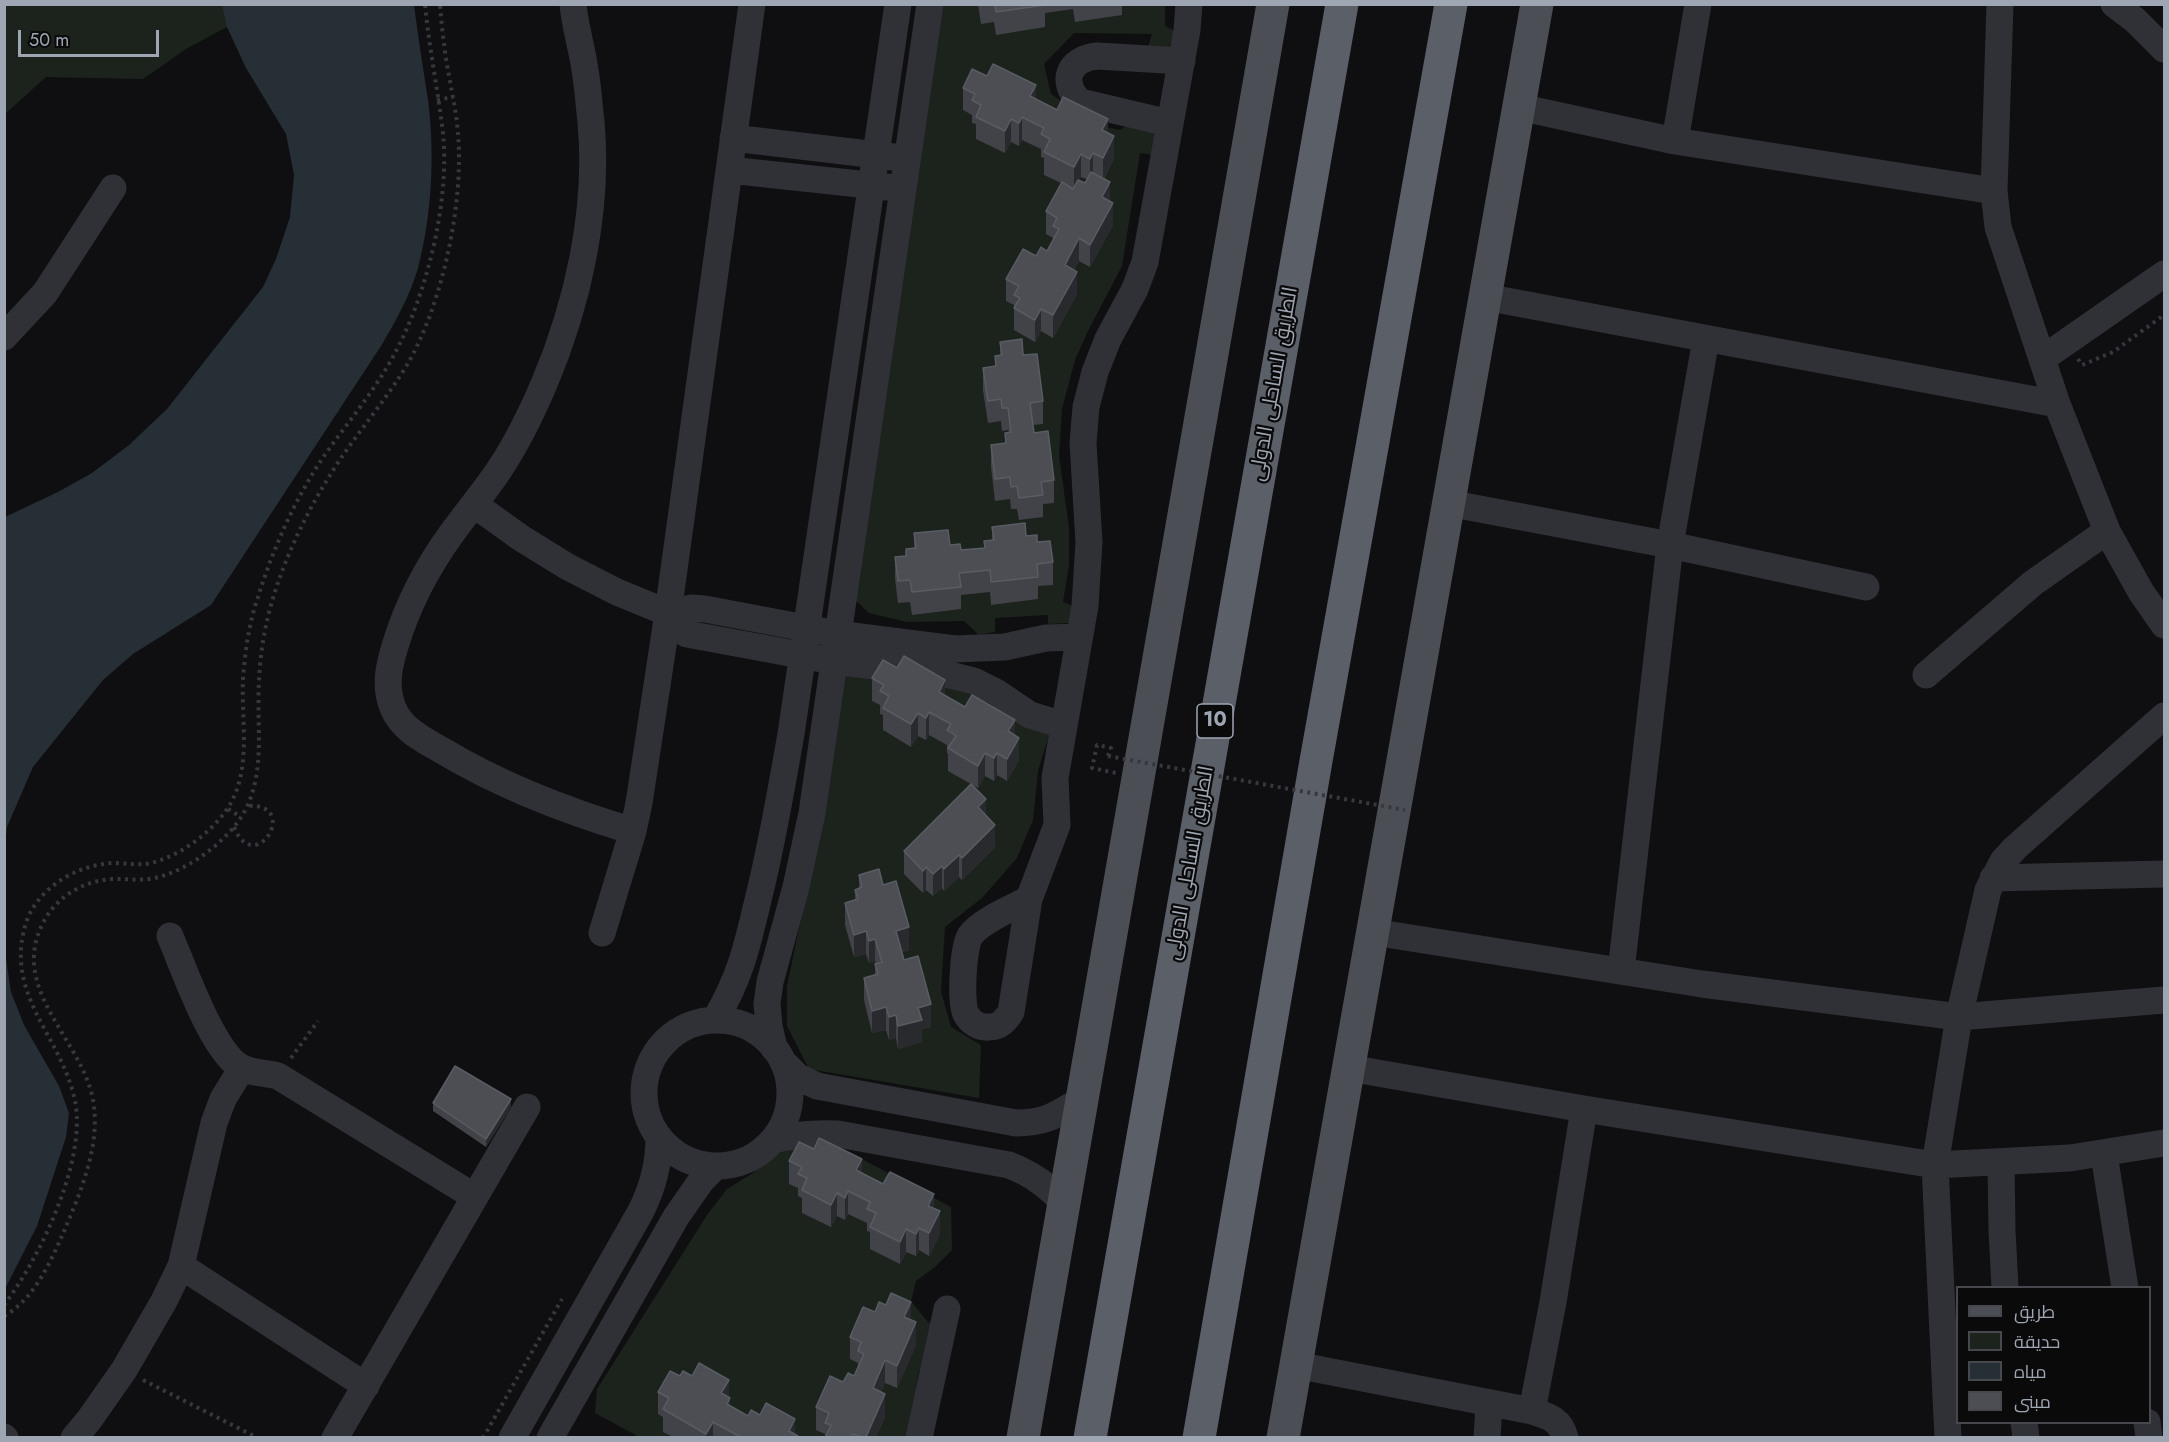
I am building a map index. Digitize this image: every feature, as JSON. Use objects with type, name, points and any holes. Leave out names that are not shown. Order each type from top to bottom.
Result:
[{"type":"highway","name":"الطريق الساحلى الدولى","points":[[1090,1437],[1342,4]]},
{"type":"highway","points":[[1199,1437],[1316,760],[1451,4]]},
{"type":"main road","points":[[1023,1437],[1273,4]]},
{"type":"main road","points":[[1040,1437],[1101,1102],[1290,4]]},
{"type":"main road","points":[[1260,1437],[1515,4]]},
{"type":"main road","points":[[1283,1437],[1537,4]]},
{"type":"street","points":[[573,4],[585,71],[591,126],[590,202],[576,288],[553,362],[525,426],[501,466],[431,565],[414,598],[389,668],[387,689],[393,710],[406,728],[473,769],[524,794],[633,831]]},
{"type":"street","points":[[602,933],[633,831],[668,613],[752,4]]},
{"type":"street","points":[[715,1020],[733,990],[739,974],[760,894],[791,734],[898,4]]},
{"type":"street","points":[[930,4],[812,813],[796,887],[770,982],[767,1004],[769,1026],[778,1055],[788,1077],[790,1094],[788,1110],[773,1140],[761,1151],[747,1159],[716,1166],[700,1164],[684,1158],[671,1149],[659,1138],[645,1106],[646,1075],[660,1046],[684,1027],[715,1020],[732,1021],[748,1026],[762,1036],[778,1055],[798,1077],[817,1086],[1016,1123],[1035,1123],[1053,1117],[1081,1100]]},
{"type":"street","points":[[1029,899],[1057,825],[1055,778],[1085,606],[1089,563],[1083,443],[1086,407],[1095,372],[1108,339],[1135,289],[1145,262],[1182,61],[1189,4]]},
{"type":"street","points":[[1675,141],[1698,4]]},
{"type":"street","points":[[2000,4],[1994,191],[1995,209],[2003,245],[2058,404],[2107,531],[2129,572],[2163,620]]},
{"type":"street","points":[[2114,4],[2135,20],[2164,49]]},
{"type":"street","points":[[1169,123],[1080,102],[1072,94],[1069,83],[1070,72],[1076,63],[1085,57],[1182,61]]},
{"type":"street","points":[[1519,108],[1675,141],[1994,191]]},
{"type":"street","points":[[734,138],[908,159]]},
{"type":"street","points":[[729,170],[903,190]]},
{"type":"street","points":[[4,337],[45,293],[112,188]]},
{"type":"street","points":[[2042,359],[2164,274]]},
{"type":"street","points":[[1485,297],[2058,404]]},
{"type":"street","points":[[1621,971],[1670,545],[1706,339]]},
{"type":"street","points":[[1448,503],[1670,545],[1866,587]]},
{"type":"street","points":[[474,505],[568,567],[617,592],[668,613],[692,608],[705,609],[804,642],[833,661],[950,675],[974,681],[996,692],[1030,715],[1063,725]]},
{"type":"street","points":[[1926,675],[2033,583],[2107,531]]},
{"type":"street","points":[[804,642],[837,634],[955,649],[1005,647],[1046,638],[1079,637]]},
{"type":"street","points":[[1948,1437],[1935,1165],[1959,1017],[1993,878],[2003,861],[2015,848],[2164,716]]},
{"type":"street","points":[[1993,878],[2164,874]]},
{"type":"street","points":[[1373,932],[1702,984],[1959,1017],[2164,1000]]},
{"type":"street","points":[[170,936],[218,1043],[229,1058],[242,1068],[278,1076],[475,1197]]},
{"type":"street","points":[[74,1437],[89,1420],[124,1370],[164,1301],[181,1266],[214,1123],[223,1100],[242,1068]]},
{"type":"street","points":[[1349,1068],[1584,1109],[1935,1165],[2070,1158],[2164,1143]]},
{"type":"street","points":[[859,1139],[867,1096]]},
{"type":"street","points":[[335,1437],[527,1107]]},
{"type":"street","points":[[1532,1411],[1553,1302],[1584,1109]]},
{"type":"street","points":[[773,1140],[794,1135],[837,1134],[1009,1165],[1031,1173],[1049,1186],[1064,1203]]},
{"type":"street","points":[[512,1437],[645,1203],[656,1175],[659,1138]]},
{"type":"street","points":[[2104,1154],[2125,1286]]},
{"type":"street","points":[[2001,1163],[2001,1230],[2005,1286]]},
{"type":"street","points":[[560,1434],[687,1199],[716,1166]]},
{"type":"street","points":[[181,1266],[366,1386]]},
{"type":"street","points":[[919,1437],[947,1309]]},
{"type":"street","points":[[1296,1365],[1532,1411],[1556,1420],[1563,1428],[1565,1437]]},
{"type":"street","points":[[1487,1437],[1489,1404]]},
{"type":"path","points":[[4,1305],[39,1250],[59,1203],[74,1154],[78,1126],[75,1099],[66,1073],[23,992],[18,957],[20,940],[28,915],[44,894],[64,877],[88,867],[113,863],[132,865],[151,863],[168,857],[209,831],[228,809],[240,782],[244,753],[243,676],[248,638],[256,600],[273,552],[294,507],[320,463],[375,387],[396,353],[416,305],[432,251],[442,197],[443,136],[428,45],[425,4]]},
{"type":"path","points":[[4,1316],[17,1309],[26,1300],[52,1257],[74,1208],[91,1156],[95,1126],[92,1095],[81,1066],[38,987],[33,965],[35,943],[42,923],[55,905],[72,891],[92,882],[154,878],[175,871],[219,843],[234,827],[247,806],[255,787],[260,754],[259,677],[271,604],[308,514],[332,471],[387,396],[410,360],[431,310],[447,255],[458,198],[459,135],[440,4]]},
{"type":"path","points":[[437,100],[453,97]]},
{"type":"path","points":[[2066,342],[2082,364],[2113,352],[2164,315]]},
{"type":"path","points":[[1092,768],[1097,745],[1111,748],[1108,756],[1405,810]]},
{"type":"path","points":[[234,827],[238,837],[247,843],[257,844],[267,840],[273,831],[273,820],[267,810],[258,806],[247,806]]},
{"type":"path","points":[[228,809],[241,817]]},
{"type":"path","points":[[278,1076],[318,1021]]},
{"type":"path","points":[[124,1370],[258,1437]]},
{"type":"green space","points":[[5,5],[325,5],[227,27],[186,49],[143,79],[46,77],[5,114]]},
{"type":"green space","points":[[940,5],[1165,5],[1165,26],[1175,31],[1169,47],[1147,50],[1152,34],[1074,33],[1044,64],[1051,94],[1096,125],[1120,130],[1132,122],[1152,126],[1157,138],[1154,155],[1140,153],[1122,266],[1075,360],[1062,409],[1059,456],[1069,527],[1069,565],[1063,602],[1074,606],[1070,623],[1048,624],[1048,615],[995,618],[995,632],[979,635],[964,621],[907,622],[869,613],[855,600]]},
{"type":"green space","points":[[848,670],[987,691],[984,707],[1010,722],[1027,721],[1050,732],[1038,771],[1033,820],[1017,858],[982,898],[945,927],[941,991],[951,1027],[981,1045],[979,1098],[809,1069],[787,1026],[787,986],[804,904],[839,687]]},
{"type":"green space","points":[[825,1139],[951,1207],[952,1250],[916,1281],[911,1301],[928,1322],[943,1326],[935,1362],[919,1371],[908,1437],[639,1437],[595,1413],[597,1389],[707,1215],[727,1189],[753,1173],[787,1146]]},
{"type":"water","points":[[222,5],[414,5],[428,100],[432,163],[429,206],[418,268],[397,318],[381,346],[211,605],[133,654],[103,680],[33,767],[7,827],[5,844],[5,517],[92,473],[129,445],[167,409],[263,287],[276,259],[290,217],[294,175],[286,134],[246,68],[227,27]]},
{"type":"water","points":[[4,945],[11,992],[24,1025],[59,1086],[69,1113],[66,1137],[37,1226],[5,1289]]},
{"type":"building","points":[[995,4],[1045,4],[1045,5],[996,12]]},
{"type":"building","points":[[993,64],[1036,85],[1030,96],[1057,110],[1063,97],[1108,119],[1102,130],[1114,136],[1103,158],[1093,153],[1090,159],[1081,154],[1074,167],[1044,152],[1050,139],[1041,134],[1044,128],[1022,117],[1019,123],[1011,119],[1005,131],[976,117],[981,105],[972,100],[975,94],[963,88],[972,69],[987,76]]},
{"type":"building","points":[[1091,172],[1110,182],[1102,197],[1113,203],[1090,245],[1079,238],[1065,265],[1077,272],[1053,315],[1041,309],[1035,320],[1014,308],[1020,298],[1014,295],[1019,286],[1006,279],[1023,249],[1036,256],[1041,247],[1047,251],[1059,229],[1053,226],[1057,218],[1046,211],[1062,182],[1073,189],[1078,180],[1085,183]]},
{"type":"building","points":[[1022,339],[1023,355],[1037,354],[1043,401],[1030,403],[1034,433],[1048,431],[1054,480],[1041,482],[1043,495],[1019,498],[1017,486],[1011,487],[1010,477],[995,479],[991,445],[1006,443],[1005,433],[1011,432],[1008,408],[1002,408],[1001,399],[988,401],[983,368],[996,366],[995,356],[1002,355],[1000,342]]},
{"type":"building","points":[[1025,523],[1026,536],[1037,535],[1037,542],[1050,541],[1053,562],[1037,564],[1038,577],[991,582],[990,570],[959,573],[961,587],[912,592],[910,580],[898,581],[895,557],[906,556],[906,549],[916,548],[914,533],[948,530],[950,545],[960,544],[961,550],[985,548],[984,541],[994,540],[992,527]]},
{"type":"building","points":[[904,656],[945,680],[939,692],[965,707],[972,695],[1015,720],[1008,731],[1019,738],[1007,759],[997,753],[994,758],[985,753],[978,766],[948,748],[956,736],[947,730],[951,724],[929,712],[926,718],[918,713],[911,724],[883,708],[889,696],[880,691],[884,685],[872,678],[883,660],[897,668]]},
{"type":"building","points":[[971,784],[986,799],[978,807],[995,825],[962,858],[959,855],[944,869],[942,866],[933,874],[926,867],[923,871],[904,851]]},
{"type":"building","points":[[879,869],[883,885],[896,881],[909,927],[896,931],[904,960],[918,956],[931,1004],[918,1008],[922,1020],[898,1026],[896,1015],[889,1017],[886,1007],[872,1011],[864,978],[878,974],[875,964],[882,962],[875,939],[869,941],[866,931],[854,935],[845,903],[858,899],[855,890],[862,887],[859,875]]},
{"type":"building","points":[[455,1066],[511,1099],[486,1139],[433,1103]]},
{"type":"building","points":[[819,1138],[862,1159],[856,1170],[883,1184],[890,1172],[934,1194],[928,1206],[940,1211],[929,1233],[919,1228],[916,1234],[906,1229],[900,1242],[870,1227],[876,1213],[867,1209],[870,1202],[848,1191],[845,1198],[837,1193],[831,1205],[802,1190],[807,1178],[798,1174],[802,1167],[789,1161],[799,1142],[814,1149]]},
{"type":"building","points":[[891,1293],[911,1302],[904,1317],[916,1322],[897,1366],[885,1360],[873,1388],[885,1394],[866,1437],[853,1434],[852,1437],[826,1436],[831,1425],[825,1423],[829,1413],[816,1407],[830,1376],[843,1382],[848,1373],[854,1376],[864,1354],[858,1351],[861,1342],[850,1337],[863,1307],[875,1312],[879,1302],[886,1305]]},
{"type":"building","points":[[699,1363],[729,1380],[721,1393],[730,1398],[727,1404],[748,1416],[751,1410],[760,1415],[766,1403],[795,1419],[789,1431],[798,1436],[739,1437],[713,1422],[706,1434],[663,1409],[669,1398],[658,1392],[670,1371],[680,1376],[683,1371],[692,1376]]}]
